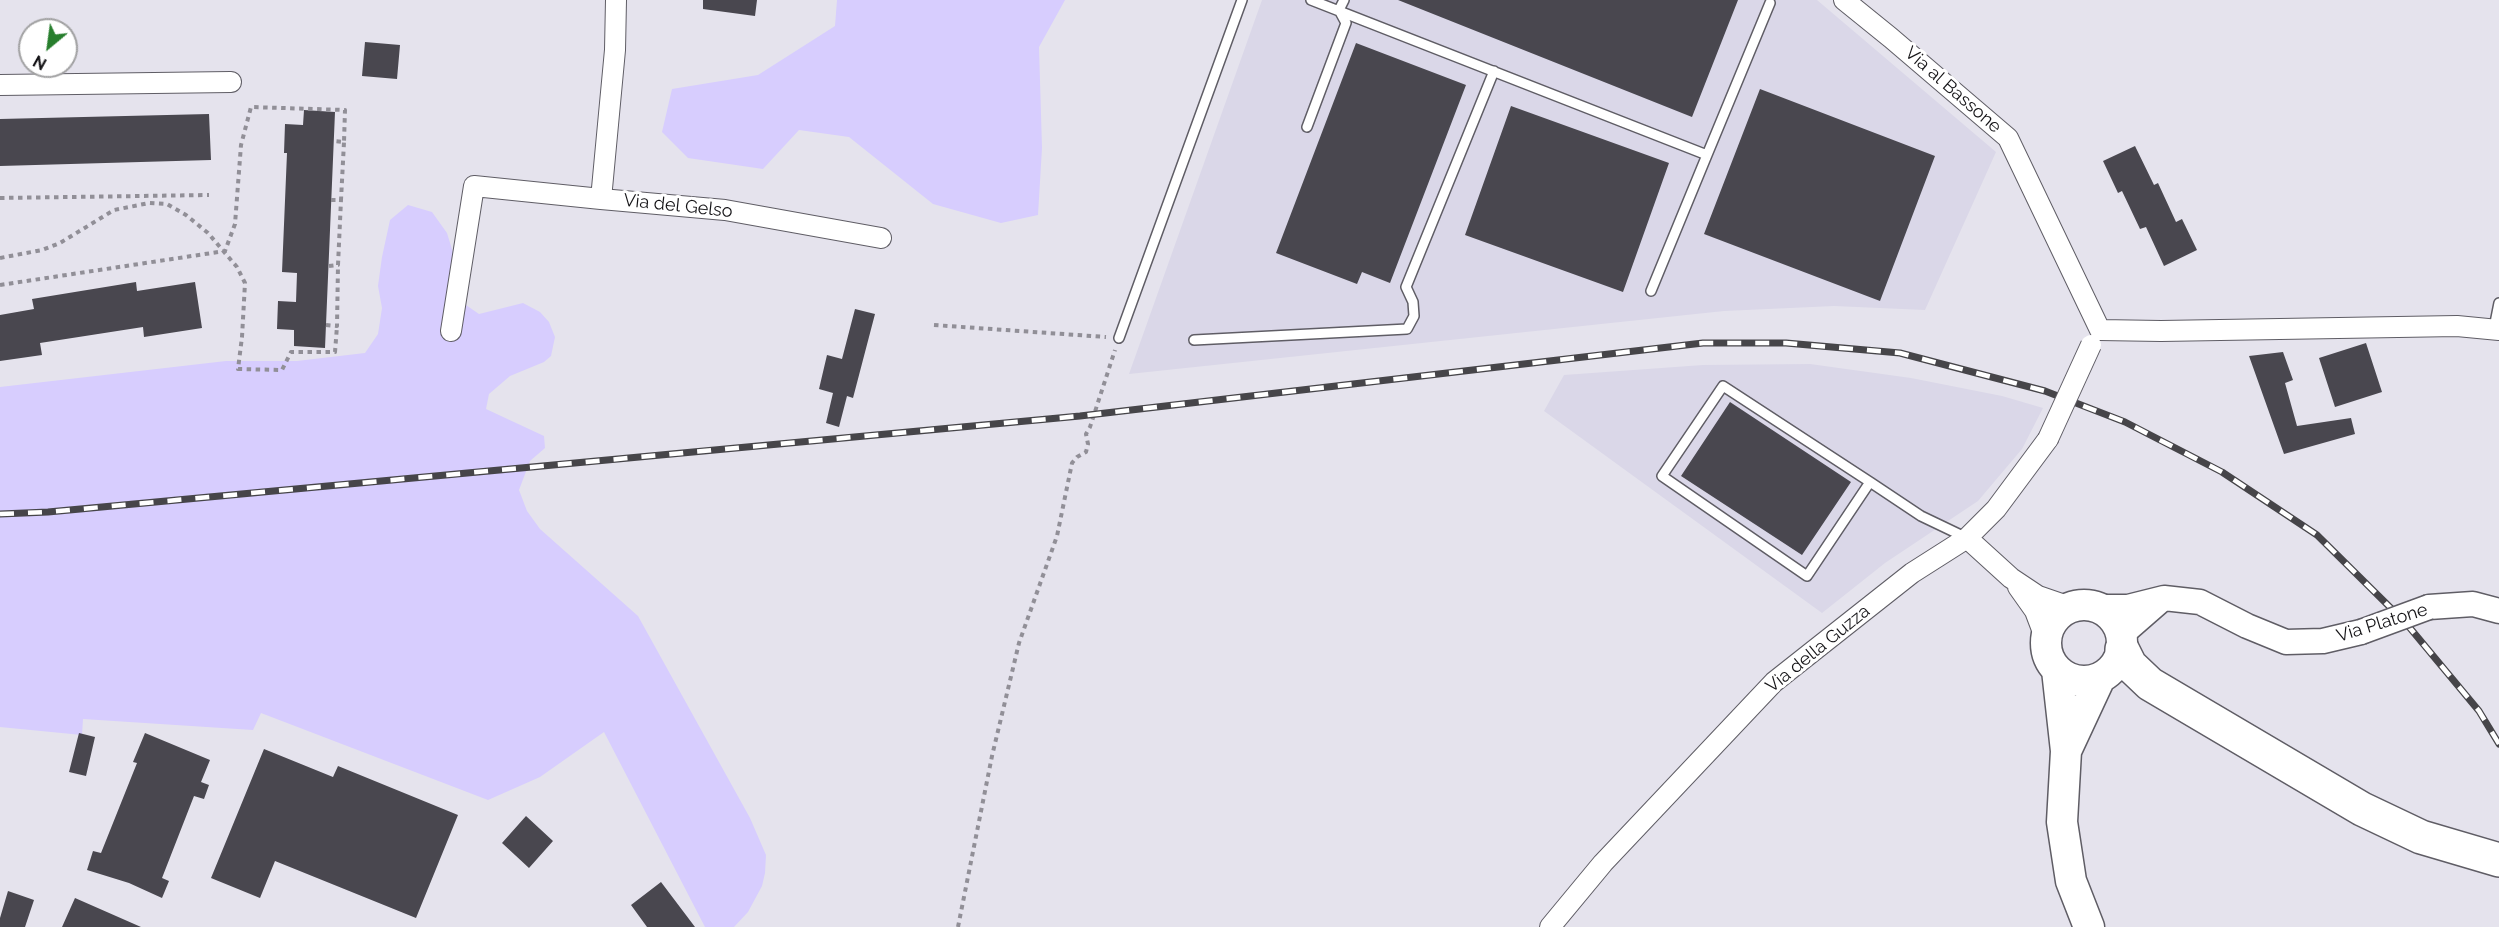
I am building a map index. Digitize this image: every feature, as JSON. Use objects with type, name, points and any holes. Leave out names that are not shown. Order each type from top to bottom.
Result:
[{"type":"highway","points":[[2122,642],[2130,665],[2150,684],[2362,809],[2421,837],[2494,860]]},
{"type":"main road","points":[[2082,607],[2112,617],[2122,642],[2115,667],[2100,678],[2088,682],[2066,677],[2057,670],[2046,651],[2046,640],[2053,620],[2082,607]]},
{"type":"main road","points":[[2057,670],[2066,751],[2062,822],[2070,881],[2089,927]]},
{"type":"main road","points":[[2066,751],[2100,678]]},
{"type":"street","name":"Via del Gelso","points":[[616,0],[615,50],[601,199],[725,210],[881,238]]},
{"type":"street","name":"Via al Bassone","points":[[1844,0],[2008,138],[2096,338]]},
{"type":"street","points":[[0,86],[231,82]]},
{"type":"street","points":[[451,331],[474,186],[601,199]]},
{"type":"street","points":[[2096,338],[2161,331],[2457,326],[2497,329]]},
{"type":"street","name":"Via della Guzza","points":[[1550,927],[1603,863],[1774,682],[1912,573],[1967,538],[1996,509],[2048,439],[2096,338]]},
{"type":"street","points":[[1967,538],[2011,578],[2038,596],[2082,607]]},
{"type":"street","points":[[2011,578],[2035,611],[2046,640]]},
{"type":"street","points":[[2122,642],[2164,598]]},
{"type":"street","name":"Via Platone","points":[[2082,607],[2128,607],[2164,598],[2200,602],[2247,626],[2286,642],[2323,641],[2361,632],[2429,607],[2473,604],[2499,611]]},
{"type":"lane","points":[[1119,338],[1242,0]]},
{"type":"lane","points":[[1311,0],[1707,155]]},
{"type":"lane","points":[[1306,127],[1346,23],[1340,10],[1344,0]]},
{"type":"lane","points":[[1651,291],[1770,3]]},
{"type":"lane","points":[[1194,340],[1407,329],[1414,316],[1413,302],[1406,287],[1494,71]]},
{"type":"lane","points":[[2497,329],[2499,303]]},
{"type":"lane","points":[[1870,482],[1807,576],[1662,476],[1723,386],[1870,482],[1921,516],[1967,538]]},
{"type":"path","points":[[0,258],[42,250],[60,243],[114,210],[150,203],[167,204],[186,215],[208,233],[237,267],[245,284],[243,337],[238,369],[282,370],[291,352],[335,352],[345,110],[251,107],[241,145],[235,224],[225,251]]},
{"type":"path","points":[[334,141],[344,142]]},
{"type":"path","points":[[0,198],[208,195]]},
{"type":"path","points":[[332,200],[341,200]]},
{"type":"path","points":[[0,285],[225,251]]},
{"type":"path","points":[[329,266],[338,266]]},
{"type":"path","points":[[326,325],[337,326]]},
{"type":"path","points":[[934,325],[1119,338],[1086,434],[1088,444],[1086,452],[1072,463],[1057,536],[1019,643],[992,756],[958,927]]},
{"type":"shaded area","points":[[837,0],[1065,0],[1039,47],[1042,148],[1038,215],[1001,223],[933,204],[849,137],[799,130],[763,169],[688,158],[662,132],[672,89],[758,75],[835,26]]},
{"type":"shaded area","points":[[1262,0],[1817,0],[1996,152],[1925,310],[1834,306],[1724,311],[1129,374]]},
{"type":"shaded area","points":[[408,205],[432,212],[447,233],[455,259],[463,303],[479,314],[523,303],[540,312],[549,322],[555,337],[551,356],[544,362],[510,376],[489,394],[486,409],[544,436],[545,448],[530,461],[519,490],[527,511],[540,529],[638,616],[750,818],[766,855],[765,873],[762,886],[748,912],[734,927],[705,927],[604,732],[540,777],[488,800],[261,713],[253,730],[83,719],[82,735],[0,727],[0,387],[226,361],[297,361],[365,353],[378,334],[382,308],[378,286],[390,220]]},
{"type":"shaded area","points":[[1810,364],[1911,378],[2002,396],[2043,408],[2022,449],[1978,501],[1885,563],[1822,613],[1544,411],[1564,375],[1703,365]]},
{"type":"building","points":[[703,0],[757,0],[755,16],[703,9]]},
{"type":"building","points":[[1398,0],[1738,0],[1692,117]]},
{"type":"building","points":[[365,42],[400,45],[397,79],[362,76]]},
{"type":"building","points":[[1356,43],[1466,85],[1390,283],[1362,272],[1357,284],[1276,253]]},
{"type":"building","points":[[1760,89],[1935,156],[1880,301],[1704,234]]},
{"type":"building","points":[[1511,106],[1669,163],[1623,292],[1465,235]]},
{"type":"building","points":[[304,110],[335,112],[325,348],[294,346],[294,330],[277,329],[278,301],[296,302],[297,273],[282,272],[287,153],[284,153],[285,124],[303,125]]},
{"type":"building","points":[[209,114],[211,160],[0,166],[0,119]]},
{"type":"building","points":[[2135,146],[2154,185],[2158,183],[2176,222],[2182,219],[2197,250],[2164,266],[2146,227],[2140,229],[2122,191],[2118,193],[2103,161]]},
{"type":"building","points":[[136,282],[137,291],[195,282],[202,328],[144,337],[143,327],[40,343],[42,355],[0,361],[0,315],[34,309],[32,299]]},
{"type":"building","points":[[855,309],[875,314],[853,398],[847,396],[839,427],[826,423],[833,393],[819,389],[827,355],[842,359]]},
{"type":"building","points":[[2366,343],[2382,392],[2335,407],[2319,358]]},
{"type":"building","points":[[2283,352],[2293,380],[2285,383],[2297,426],[2351,418],[2355,434],[2284,454],[2249,356]]},
{"type":"building","points":[[1730,402],[1851,482],[1802,555],[1681,476]]},
{"type":"building","points":[[79,733],[95,737],[86,776],[69,772]]},
{"type":"building","points":[[145,733],[210,760],[201,782],[209,785],[204,799],[194,796],[162,878],[169,881],[162,898],[129,883],[87,870],[93,851],[101,853],[137,763],[133,762]]},
{"type":"building","points":[[264,749],[333,777],[338,766],[458,815],[416,918],[275,861],[260,898],[211,878]]},
{"type":"building","points":[[526,816],[553,841],[529,868],[502,843]]},
{"type":"building","points":[[661,882],[695,927],[647,927],[631,905]]},
{"type":"building","points":[[8,891],[34,900],[25,927],[0,927],[0,918]]},
{"type":"building","points":[[75,898],[141,927],[62,927]]},
{"type":"railway","points":[[0,514],[48,512],[1080,416],[1703,343],[1786,343],[1900,353],[2045,391],[2125,422],[2222,472],[2317,535],[2405,622],[2479,711],[2499,744]]}]
